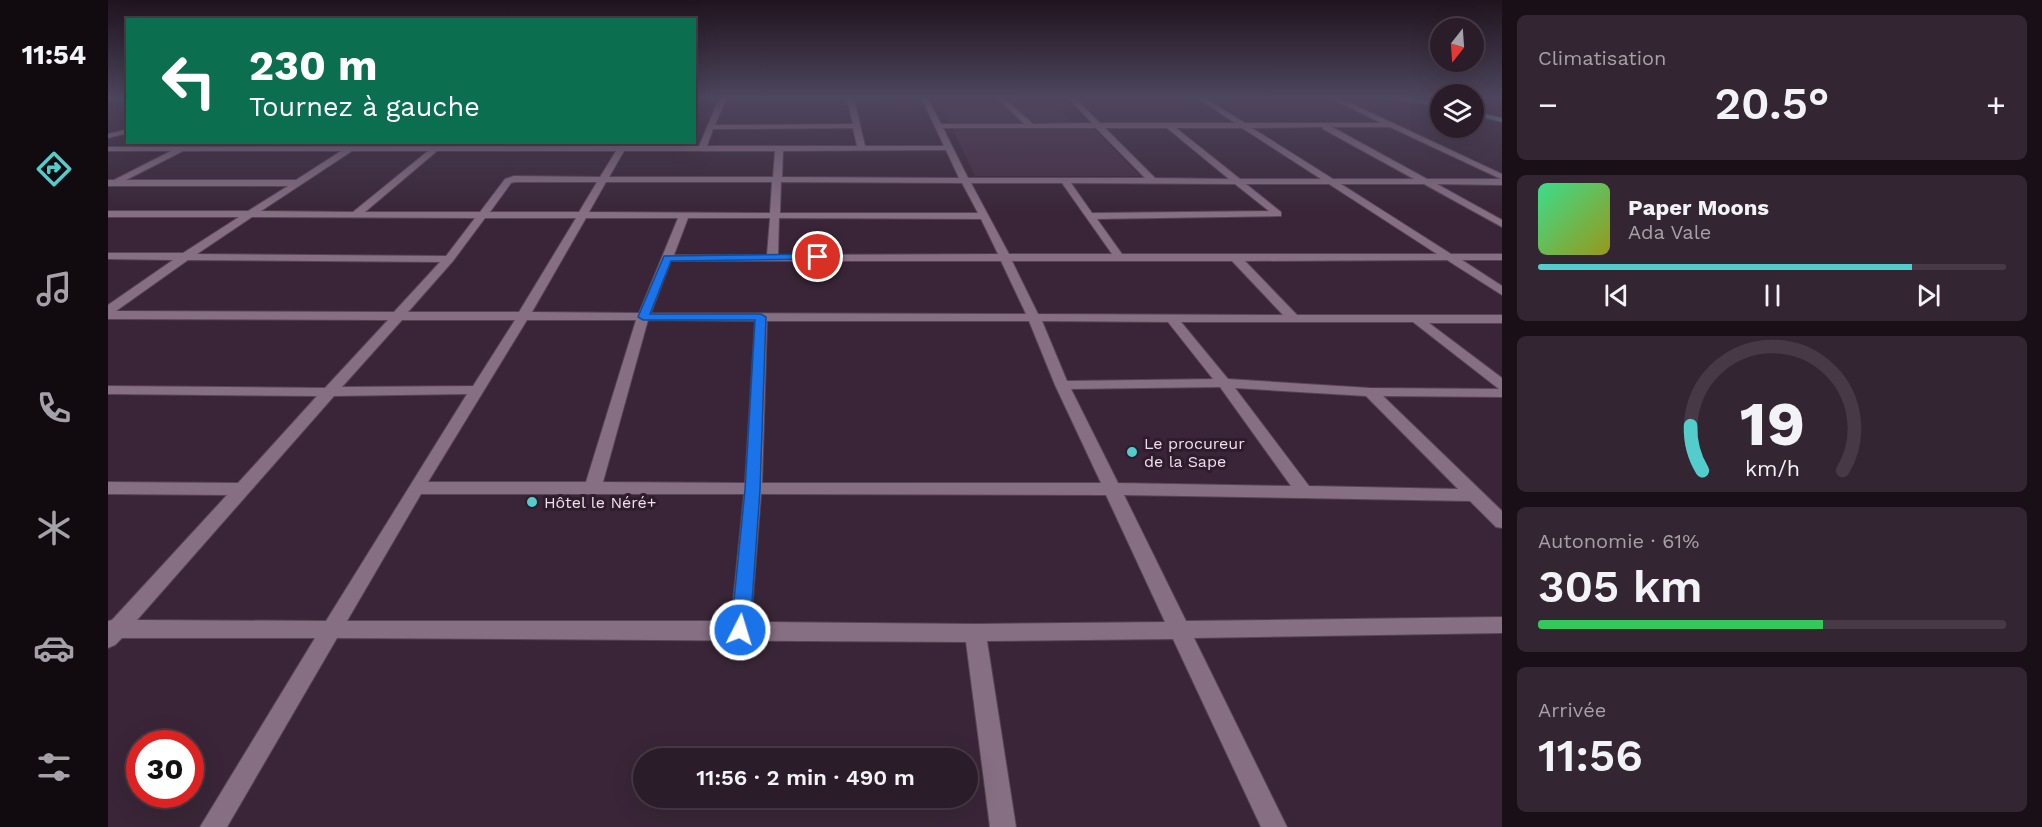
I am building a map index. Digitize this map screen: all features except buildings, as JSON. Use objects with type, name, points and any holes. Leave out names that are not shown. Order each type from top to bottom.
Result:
[{"type":"street","points":[[702,148],[707,136]]},
{"type":"street","points":[[859,136],[862,148]]},
{"type":"street","points":[[943,136],[1005,257],[1062,385],[1274,827]]},
{"type":"street","points":[[1108,136],[1152,180]]},
{"type":"street","points":[[1089,216],[1278,214],[1181,136]]},
{"type":"street","points":[[1260,136],[1502,291]]},
{"type":"street","points":[[1341,136],[1502,224]]},
{"type":"street","points":[[1412,136],[1502,180]]},
{"type":"street","points":[[264,149],[272,144]]},
{"type":"street","points":[[108,310],[356,144]]},
{"type":"street","points":[[108,149],[349,150],[623,145],[702,148],[949,148]]},
{"type":"street","points":[[213,827],[329,631],[524,315],[623,145]]},
{"type":"street","points":[[772,257],[779,148]]},
{"type":"street","points":[[110,184],[182,149]]},
{"type":"street","points":[[355,214],[435,149]]},
{"type":"street","points":[[111,632],[449,259],[508,181],[514,179],[1063,179],[1424,182],[1502,180]]},
{"type":"street","points":[[1063,179],[1119,257]]},
{"type":"street","points":[[110,184],[297,183]]},
{"type":"street","points":[[108,214],[985,216]]},
{"type":"street","points":[[593,488],[643,317],[684,216]]},
{"type":"street","points":[[108,256],[449,259]]},
{"type":"street","points":[[1235,257],[1294,319]]},
{"type":"street","points":[[668,258],[1502,257]]},
{"type":"street","points":[[108,315],[1502,319]]},
{"type":"street","points":[[740,630],[753,490],[761,317]]},
{"type":"street","points":[[1172,319],[1224,383],[1303,490]]},
{"type":"street","points":[[1416,319],[1502,385]]},
{"type":"street","points":[[1062,385],[1224,383],[1370,392],[1502,393]]},
{"type":"street","points":[[108,390],[329,392],[477,390]]},
{"type":"street","points":[[1370,392],[1502,522]]},
{"type":"street","points":[[108,488],[243,489]]},
{"type":"street","points":[[416,488],[1303,490],[1474,495]]},
{"type":"street","points":[[111,632],[740,630],[975,633],[1502,625]]},
{"type":"street","points":[[975,633],[1003,827]]},
{"type":"shaded area","points":[[956,136],[1100,136],[1140,176],[975,176]]},
{"type":"place","name":"Le procureur de la Sape","points":[[1132,452]]},
{"type":"place","name":"Hôtel le Néré+","points":[[532,502]]},
{"type":"route","points":[[740,630],[753,490],[761,317],[643,317],[668,258],[818,257]]}]
